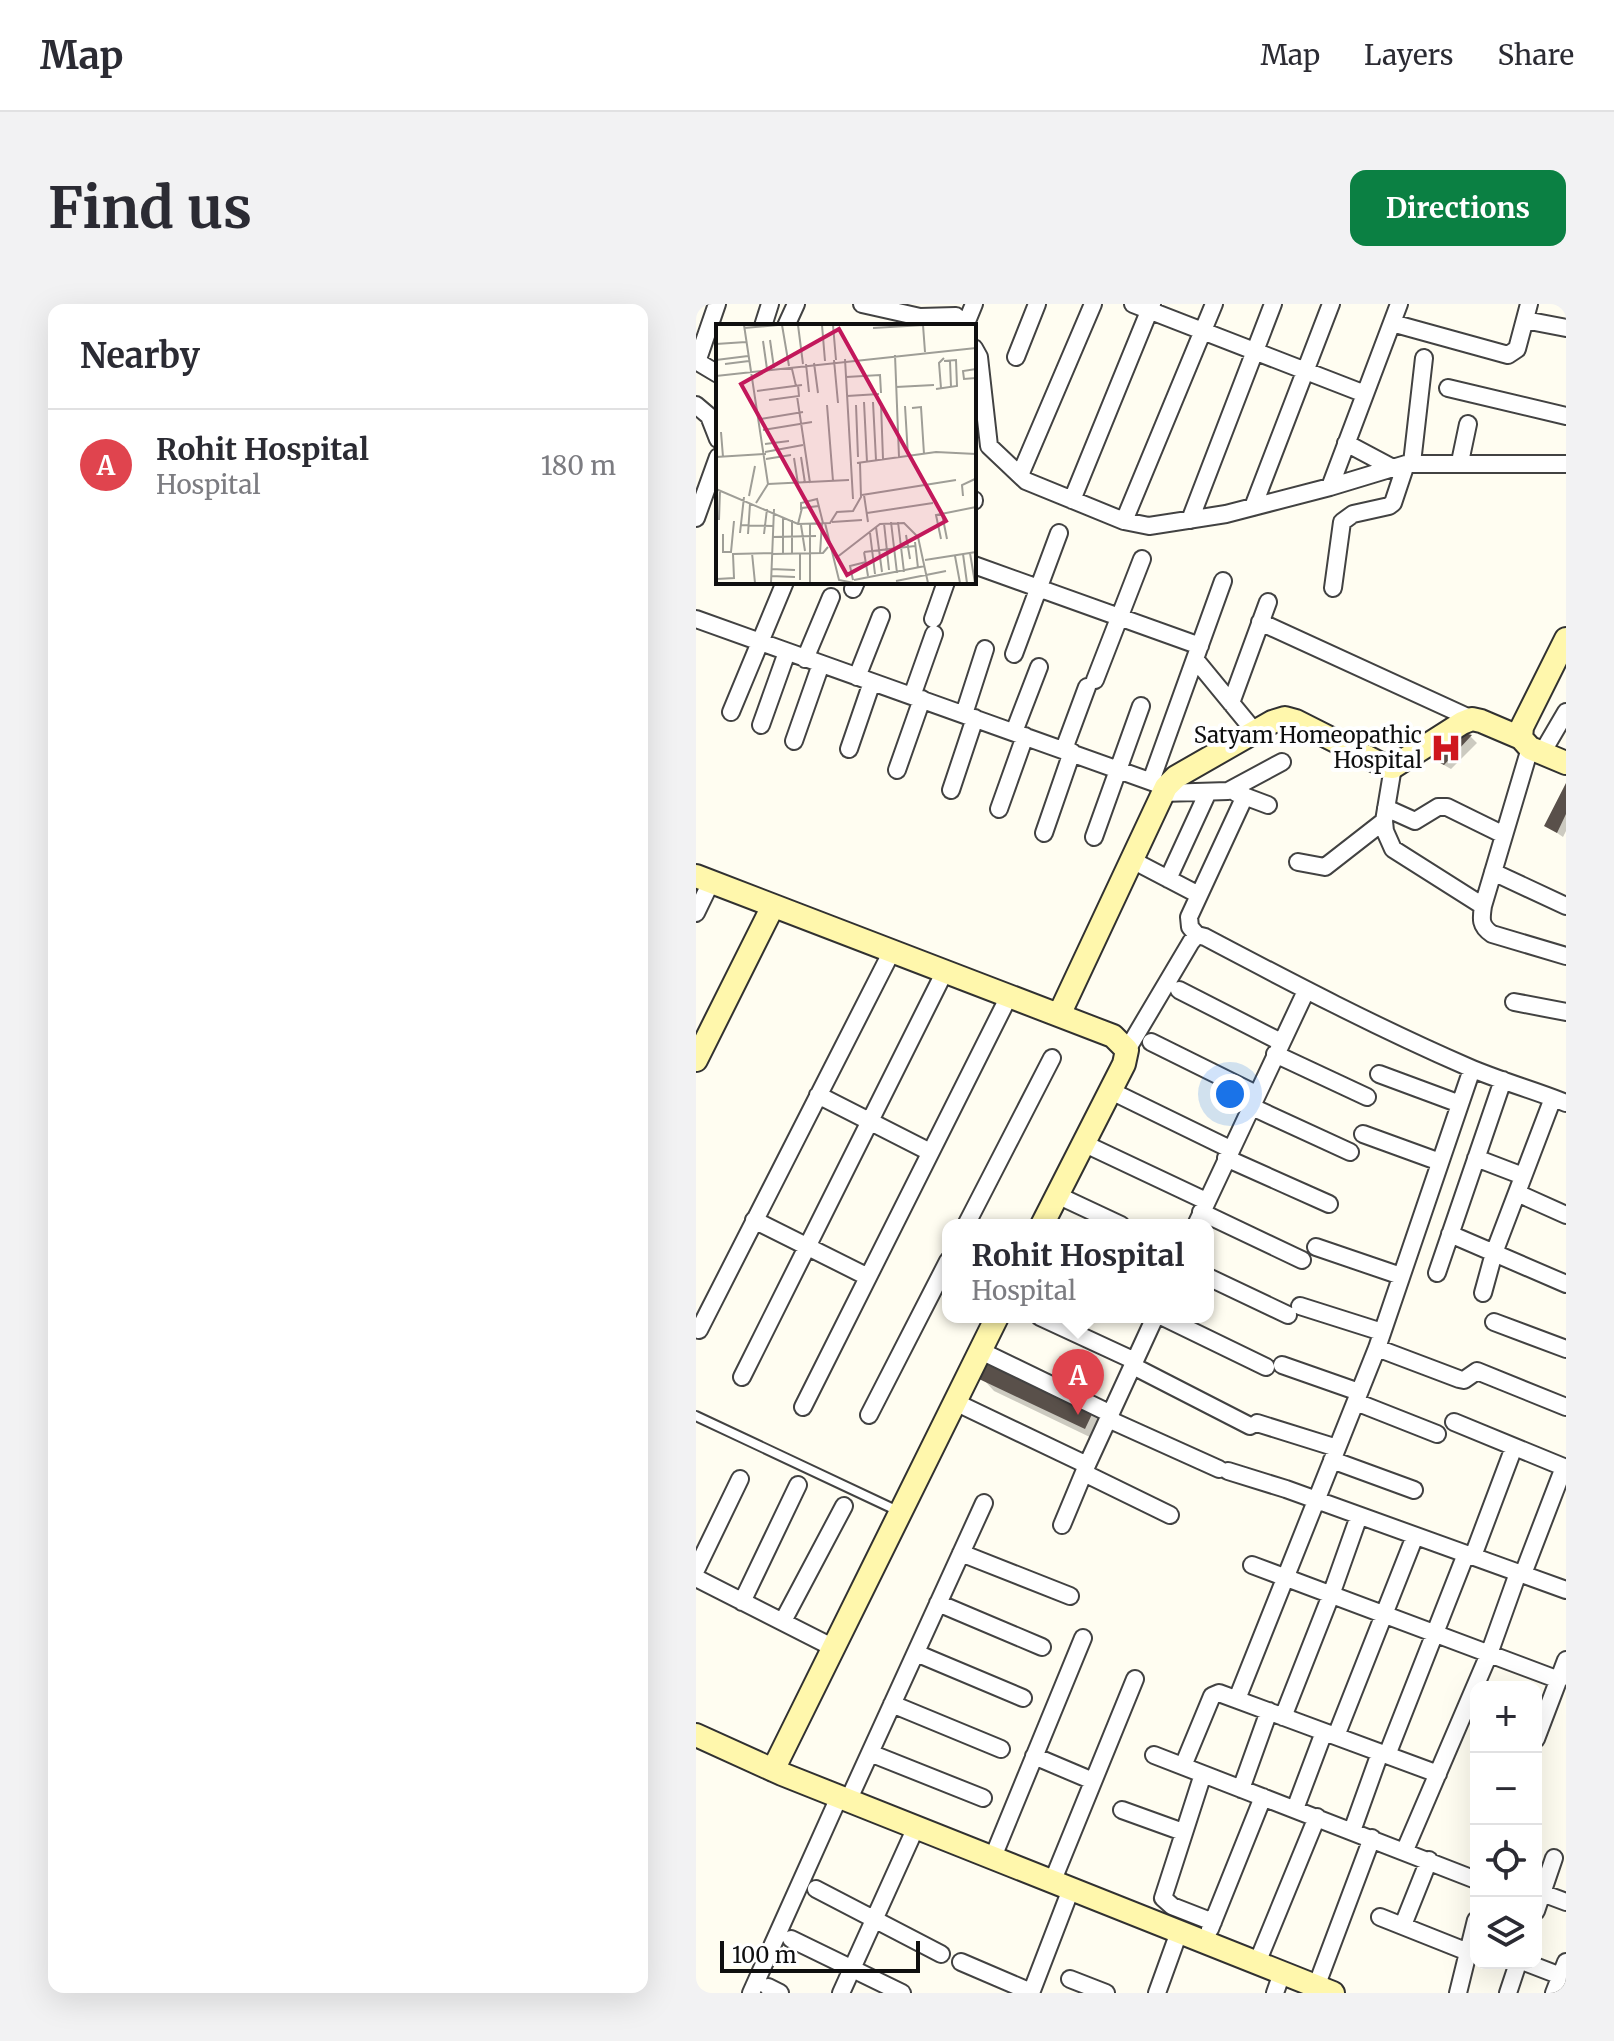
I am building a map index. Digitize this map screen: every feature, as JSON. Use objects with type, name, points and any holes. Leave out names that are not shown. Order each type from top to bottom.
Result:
[{"type":"street","points":[[716,373],[696,362],[717,304]]},
{"type":"street","points":[[764,324],[770,304]]},
{"type":"street","points":[[787,324],[796,304]]},
{"type":"street","points":[[862,304],[920,317],[958,318],[974,304]]},
{"type":"street","points":[[1016,357],[1037,304]]},
{"type":"street","points":[[1020,475],[1093,304]]},
{"type":"street","points":[[1133,304],[1151,307],[1203,331],[1365,394]]},
{"type":"street","points":[[1124,521],[1214,304]]},
{"type":"street","points":[[1190,520],[1273,304]]},
{"type":"street","points":[[1253,507],[1331,304]]},
{"type":"street","points":[[1330,487],[1399,304]]},
{"type":"street","points":[[1072,500],[1151,307]]},
{"type":"street","points":[[1392,323],[1508,355],[1517,349],[1527,312],[1566,328]]},
{"type":"street","points":[[976,352],[989,446],[1026,481],[1124,521],[1149,526],[1253,507],[1403,468],[1460,462],[1566,464]]},
{"type":"street","points":[[1333,588],[1345,518],[1389,506],[1397,495],[1424,358]]},
{"type":"street","points":[[1448,388],[1566,416]]},
{"type":"street","points":[[696,405],[709,416],[716,434]]},
{"type":"street","points":[[1460,462],[1468,424]]},
{"type":"street","points":[[1346,443],[1403,468]]},
{"type":"street","points":[[698,507],[716,468]]},
{"type":"street","points":[[1014,654],[1059,533]]},
{"type":"street","points":[[1044,833],[1091,683],[1142,559]]},
{"type":"street","points":[[976,566],[1119,617],[1197,652],[1231,703],[1255,732]]},
{"type":"street","points":[[1059,1015],[1132,860],[1160,787],[1197,652],[1223,581]]},
{"type":"street","points":[[731,712],[784,584]]},
{"type":"street","points":[[897,770],[945,584]]},
{"type":"street","points":[[794,741],[831,597]]},
{"type":"street","points":[[1231,703],[1268,602]]},
{"type":"street","points":[[849,749],[881,616]]},
{"type":"street","points":[[1260,622],[1566,763]]},
{"type":"street","points":[[698,626],[787,652],[917,697],[1119,769],[1160,787],[1228,791],[1268,805]]},
{"type":"street","points":[[1531,746],[1522,727],[1566,639]]},
{"type":"street","points":[[951,790],[985,649]]},
{"type":"street","points":[[761,725],[787,652]]},
{"type":"street","points":[[999,809],[1039,667]]},
{"type":"street","points":[[1094,837],[1141,706]]},
{"type":"street","points":[[1566,712],[1531,746],[1483,906],[1483,926],[1492,934],[1566,956]]},
{"type":"street","points":[[1160,787],[1285,718],[1393,767],[1472,719]]},
{"type":"street","points":[[1228,791],[1282,762]]},
{"type":"street","points":[[1393,767],[1385,814],[1388,841],[1393,849],[1483,906]]},
{"type":"street","points":[[1168,879],[1208,792]]},
{"type":"street","points":[[1245,796],[1188,923],[1197,935],[1306,991],[1472,1069],[1560,1101],[1523,1176],[1494,1253],[1483,1293]]},
{"type":"street","points":[[1385,814],[1415,821],[1438,807],[1447,807],[1504,835]]},
{"type":"street","points":[[1298,862],[1320,867],[1332,864],[1385,814]]},
{"type":"street","points":[[1132,860],[1199,895]]},
{"type":"street","points":[[1493,872],[1566,906]]},
{"type":"street","points":[[696,913],[703,879],[1113,1036],[1127,1050]]},
{"type":"street","points":[[696,1060],[773,906]]},
{"type":"street","points":[[1045,1219],[1124,1064],[1127,1050],[1197,935]]},
{"type":"street","points":[[699,1330],[892,951]]},
{"type":"street","points":[[742,1377],[945,971]]},
{"type":"street","points":[[1179,990],[1367,1097]]},
{"type":"street","points":[[1083,1143],[1201,1213],[1306,991]]},
{"type":"street","points":[[803,1407],[1009,996]]},
{"type":"street","points":[[1514,1002],[1566,1012]]},
{"type":"street","points":[[1151,1042],[1350,1152]]},
{"type":"street","points":[[969,1219],[1052,1058]]},
{"type":"street","points":[[1237,1699],[1358,1397],[1472,1069]]},
{"type":"street","points":[[1379,1074],[1460,1104]]},
{"type":"street","points":[[1437,1273],[1503,1080]]},
{"type":"street","points":[[1109,1090],[1329,1204]]},
{"type":"street","points":[[818,1095],[930,1152]]},
{"type":"street","points":[[1363,1134],[1440,1162]]},
{"type":"street","points":[[1476,1158],[1523,1176]]},
{"type":"street","points":[[1517,1193],[1566,1215]]},
{"type":"street","points":[[1057,1195],[1108,1219]]},
{"type":"street","points":[[1214,1219],[1302,1260]]},
{"type":"street","points":[[754,1220],[868,1277]]},
{"type":"street","points":[[1450,1234],[1566,1284]]},
{"type":"street","points":[[1316,1247],[1401,1276]]},
{"type":"street","points":[[869,1415],[942,1273]]},
{"type":"street","points":[[1214,1279],[1379,1340],[1459,1379],[1464,1380],[1477,1371],[1566,1407]]},
{"type":"street","points":[[1494,1322],[1566,1349]]},
{"type":"street","points":[[773,1770],[994,1323]]},
{"type":"street","points":[[1052,1323],[1254,1424],[1335,1454],[1414,1490]]},
{"type":"street","points":[[1062,1525],[1152,1323]]},
{"type":"street","points":[[1177,1323],[1274,1366],[1358,1397],[1437,1434]]},
{"type":"street","points":[[981,1351],[1109,1417],[1224,1470],[1566,1590]]},
{"type":"street","points":[[955,1402],[1170,1515]]},
{"type":"street","points":[[1405,1850],[1565,1467],[1454,1422]]},
{"type":"street","points":[[1352,1831],[1514,1447]]},
{"type":"street","points":[[696,1570],[740,1479]]},
{"type":"street","points":[[742,1602],[798,1485]]},
{"type":"street","points":[[751,1993],[844,1799],[870,1753],[984,1503]]},
{"type":"street","points":[[783,1621],[844,1506]]},
{"type":"street","points":[[1241,1789],[1331,1595],[1359,1516]]},
{"type":"street","points":[[1295,1809],[1415,1536]]},
{"type":"street","points":[[961,1553],[1070,1596]]},
{"type":"street","points":[[1252,1565],[1559,1680]]},
{"type":"street","points":[[696,1578],[834,1648]]},
{"type":"street","points":[[938,1603],[1042,1647]]},
{"type":"street","points":[[993,1857],[1083,1638]]},
{"type":"street","points":[[916,1653],[1023,1698]]},
{"type":"street","points":[[1542,1724],[1566,1660]]},
{"type":"street","points":[[961,1962],[1031,1992],[1093,1781],[1135,1679]]},
{"type":"street","points":[[1183,1766],[1212,1696],[1219,1693],[1438,1774]]},
{"type":"street","points":[[892,1704],[1001,1749]]},
{"type":"street","points":[[696,1735],[844,1799],[1179,1932],[1208,1932]]},
{"type":"street","points":[[870,1753],[983,1798]]},
{"type":"street","points":[[1154,1755],[1470,1877]]},
{"type":"street","points":[[1034,1756],[1093,1781]]},
{"type":"street","points":[[1203,1774],[1163,1898],[1257,1963],[1279,1983],[1324,1990],[1372,1838]]},
{"type":"street","points":[[1208,1932],[1263,1797]]},
{"type":"street","points":[[1122,1810],[1183,1832]]},
{"type":"street","points":[[1257,1963],[1317,1817]]},
{"type":"street","points":[[841,1993],[916,1827]]},
{"type":"street","points":[[1554,1858],[1542,1893],[1566,1902]]},
{"type":"street","points":[[1403,1925],[1429,1860]]},
{"type":"street","points":[[816,1889],[941,1954]]},
{"type":"street","points":[[1380,1917],[1470,1945]]},
{"type":"street","points":[[1157,1993],[1179,1932]]},
{"type":"street","points":[[791,1939],[902,1993]]},
{"type":"street","points":[[1458,1993],[1470,1953]]},
{"type":"street","points":[[1542,1967],[1564,1972],[1554,1993]]},
{"type":"street","points":[[1508,1993],[1516,1969]]},
{"type":"street","points":[[1070,1979],[1106,1993]]},
{"type":"lane","points":[[696,1416],[901,1512]]},
{"type":"building","points":[[1457,731],[1472,735],[1444,765],[1423,754]]},
{"type":"building","points":[[1566,783],[1566,814],[1557,833],[1544,826]]},
{"type":"building","points":[[990,1357],[1095,1408],[1085,1429],[979,1379]]},
{"type":"place","name":"Satyam Homeopathic Hospital","points":[[1446,748]]},
{"type":"place","name":"Rohit Hospital","points":[[1078,1415]]}]
